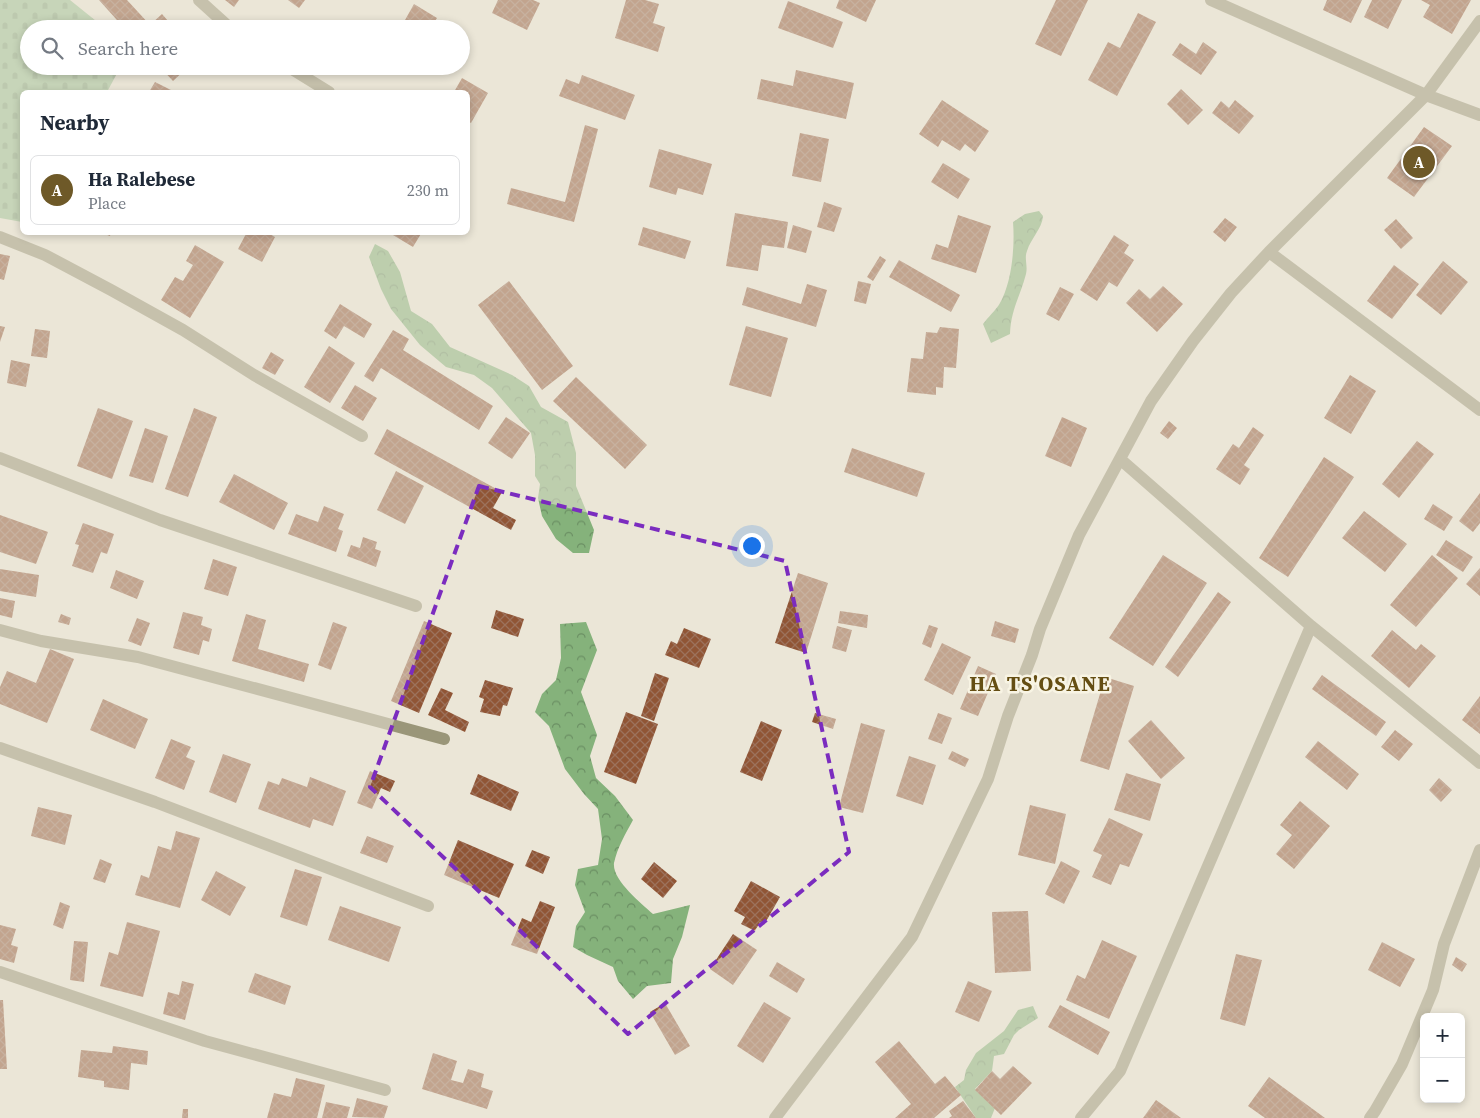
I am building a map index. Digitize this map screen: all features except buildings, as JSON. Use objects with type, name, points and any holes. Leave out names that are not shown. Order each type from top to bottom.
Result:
[{"type":"street","points":[[200,0],[221,20]]},
{"type":"street","points":[[1211,0],[1426,95],[1480,115]]},
{"type":"street","points":[[775,1118],[912,937],[988,780],[1008,716],[1040,629],[1079,535],[1151,400],[1193,341],[1231,293],[1269,252],[1426,95],[1480,21]]},
{"type":"street","points":[[302,75],[326,90]]},
{"type":"street","points":[[0,237],[46,255],[184,330],[254,375],[362,436]]},
{"type":"street","points":[[1269,252],[1480,410]]},
{"type":"street","points":[[0,458],[160,520],[416,606]]},
{"type":"street","points":[[1120,459],[1311,626],[1480,763]]},
{"type":"street","points":[[1080,1118],[1120,1071],[1311,626]]},
{"type":"street","points":[[0,630],[41,641],[138,657],[444,740]]},
{"type":"street","points":[[0,748],[155,802],[428,906]]},
{"type":"street","points":[[1370,1118],[1402,1064],[1433,990],[1444,944],[1480,850]]},
{"type":"street","points":[[0,972],[205,1041],[385,1090]]},
{"type":"highlighted area","points":[[479,486],[785,561],[849,852],[628,1034],[370,787]]},
{"type":"green space","points":[[0,0],[70,0],[95,20],[20,20],[20,75],[116,75],[108,90],[20,90],[20,222],[0,218]]},
{"type":"green space","points":[[1039,211],[1043,216],[1042,221],[1026,254],[1026,274],[1014,310],[1010,334],[991,343],[983,324],[1000,303],[1007,285],[1013,253],[1013,222],[1025,214]]},
{"type":"green space","points":[[375,244],[388,251],[400,272],[411,311],[432,324],[450,347],[512,375],[529,386],[541,407],[568,422],[576,453],[576,486],[594,530],[589,553],[573,553],[556,539],[542,516],[538,498],[540,484],[535,476],[535,455],[531,433],[492,388],[474,375],[446,367],[420,345],[391,309],[369,257]]},
{"type":"green space","points":[[586,622],[597,650],[581,692],[597,735],[590,756],[596,778],[615,796],[633,820],[617,852],[614,863],[615,870],[628,891],[653,914],[690,905],[682,937],[673,959],[671,983],[647,986],[633,999],[618,981],[613,967],[573,947],[576,926],[585,912],[575,885],[578,869],[598,865],[602,839],[598,809],[565,769],[549,726],[535,712],[542,694],[556,680],[561,658],[560,624]]},
{"type":"green space","points":[[1033,1006],[1038,1018],[1014,1035],[1004,1054],[994,1056],[992,1071],[975,1089],[995,1108],[991,1118],[976,1118],[955,1087],[964,1080],[966,1070],[976,1053],[1004,1031],[1018,1010]]},
{"type":"place","name":"Ha Ralebese","points":[[1419,162]]},
{"type":"district","name":"HA TS'OSANE","points":[[1040,683]]}]
